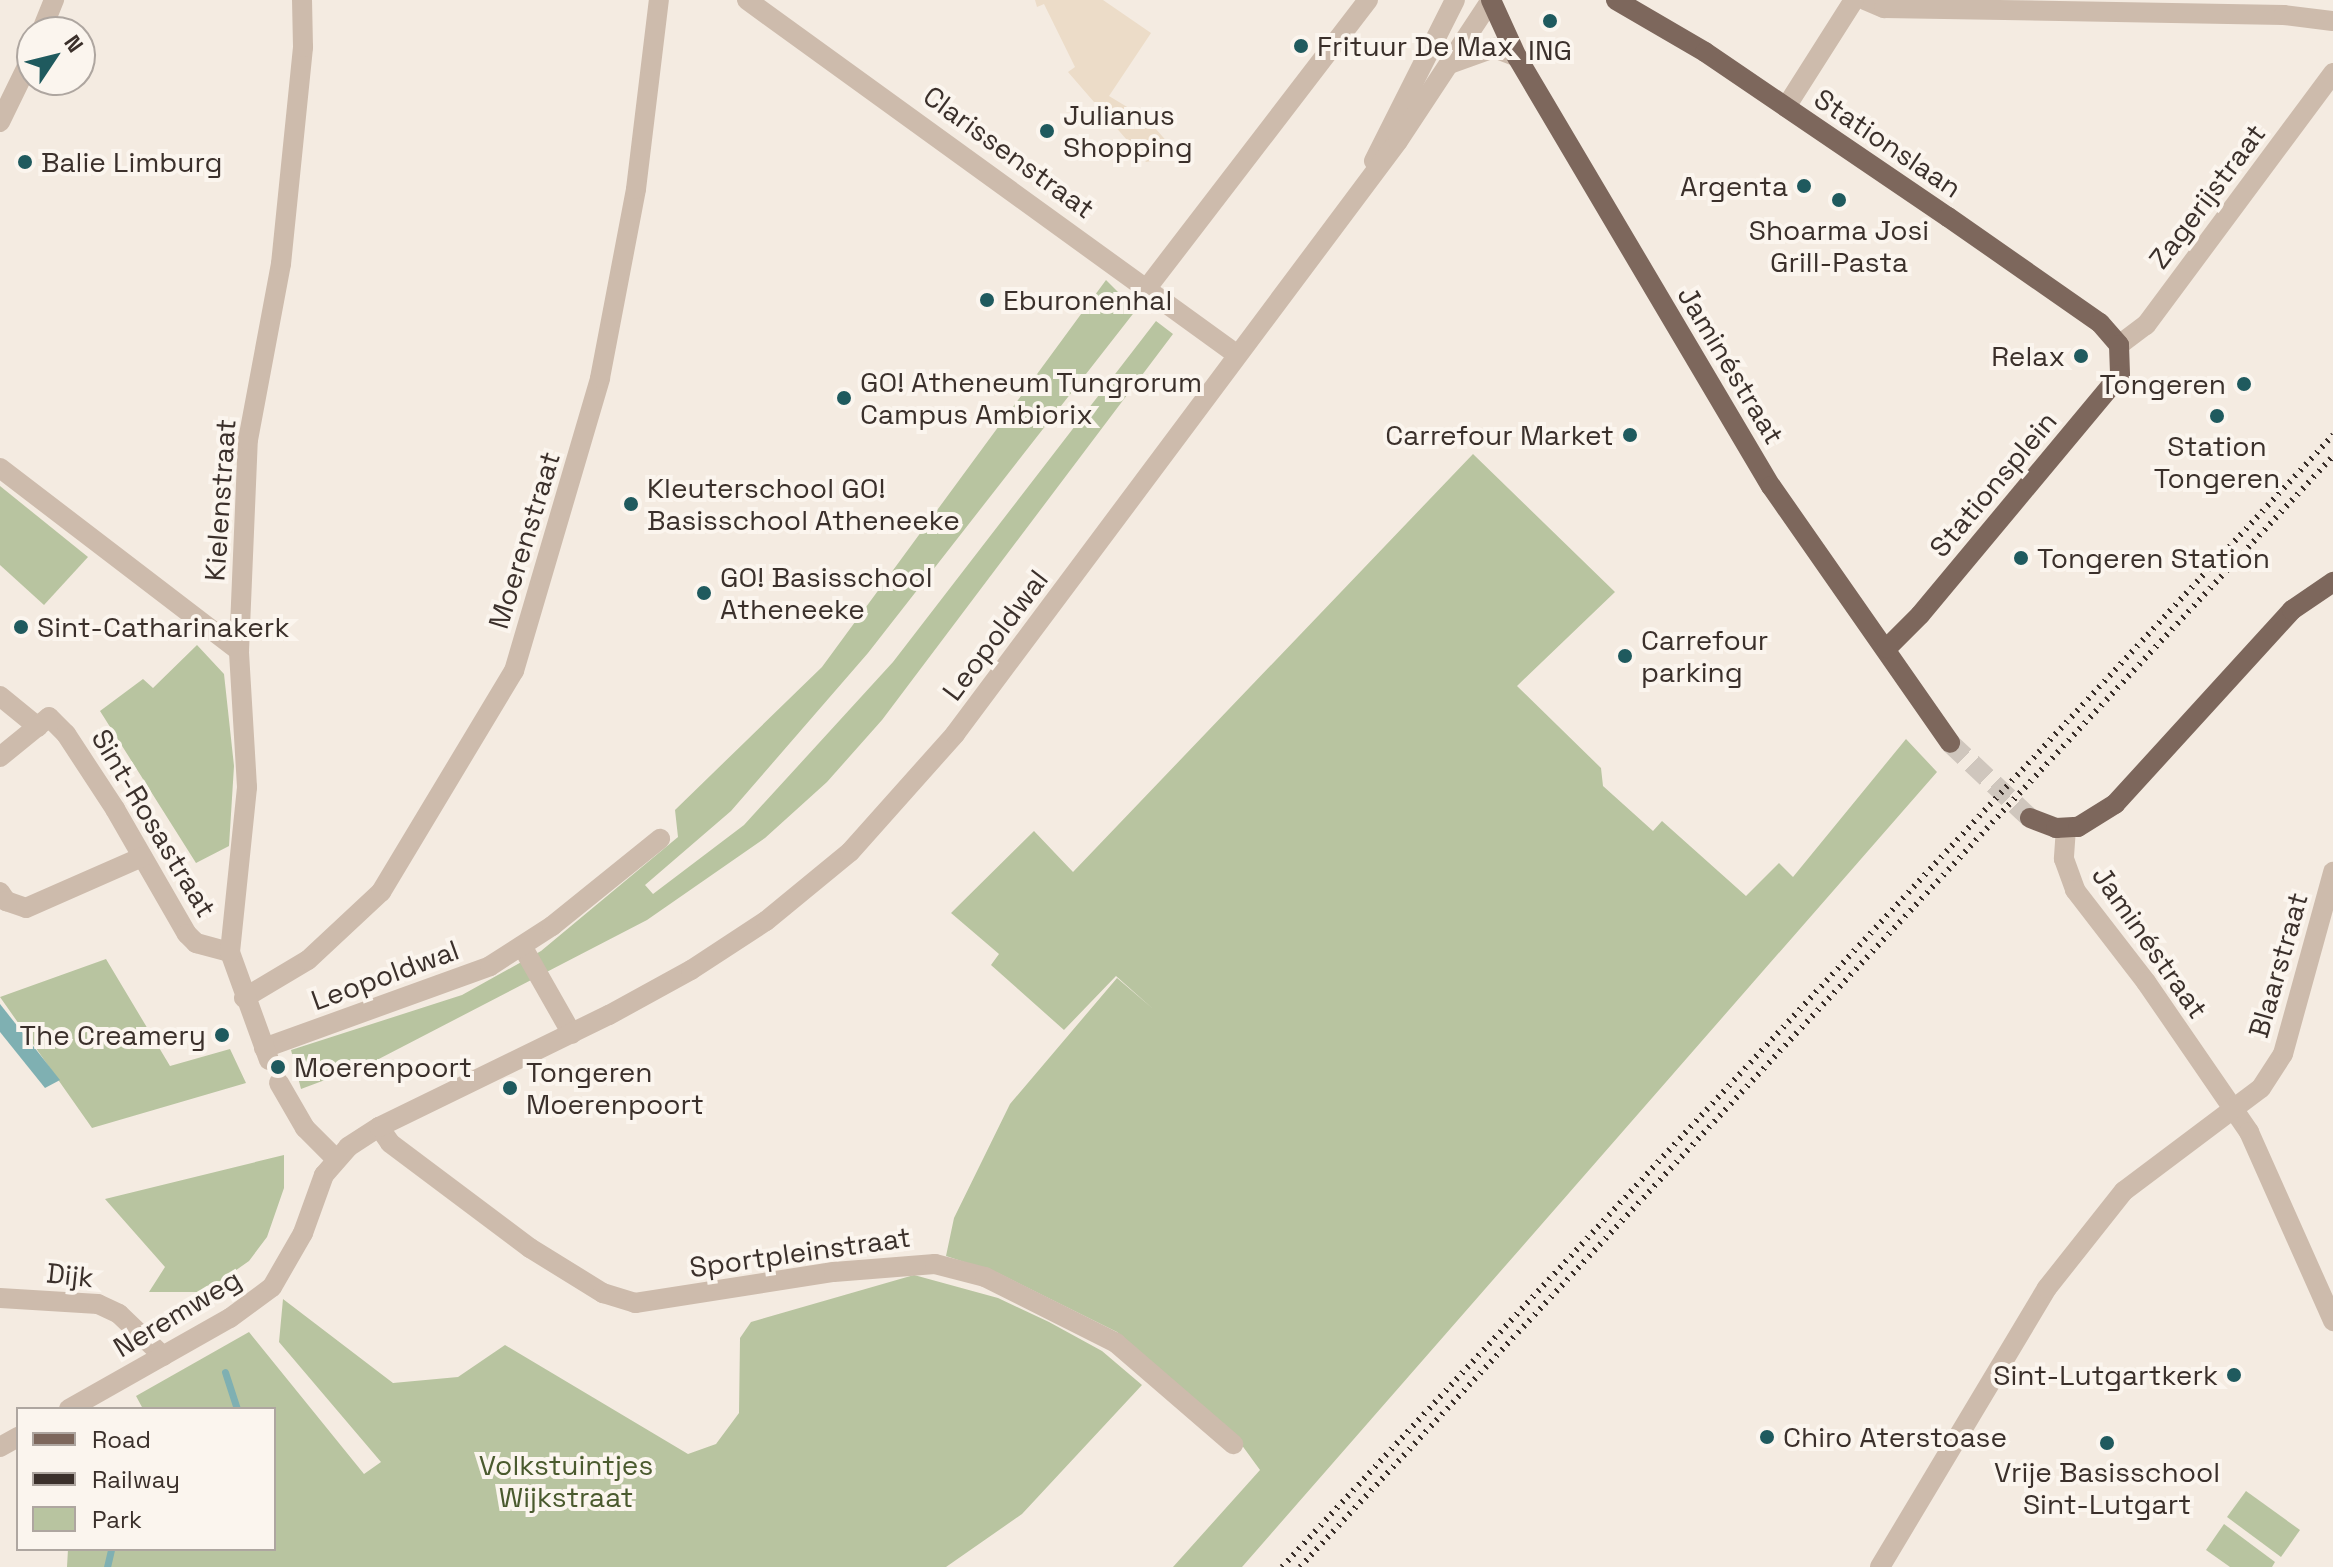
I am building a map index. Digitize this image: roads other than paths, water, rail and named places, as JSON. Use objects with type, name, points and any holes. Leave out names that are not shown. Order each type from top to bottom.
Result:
[{"type":"main road","name":"Jaminéstraat","points":[[1491,0],[1517,57],[1771,486],[1887,648],[1950,743]]},
{"type":"main road","name":"Stationslaan","points":[[1616,0],[1786,107],[2100,323],[2119,345]]},
{"type":"main road","name":"Stationsplein","points":[[1887,648],[1920,615],[2120,375],[2119,345]]},
{"type":"main road","points":[[2030,818],[2066,828],[2089,822],[2141,780],[2292,610],[2333,582]]},
{"type":"street","name":"Kielenstraat","points":[[266,1054],[230,952],[247,787],[239,651],[248,440],[281,264],[303,47],[302,0]]},
{"type":"street","name":"Moerenstraat","points":[[244,998],[308,960],[381,892],[514,671],[600,378],[636,189],[659,0]]},
{"type":"street","name":"Clarissenstraat","points":[[747,0],[1236,354]]},
{"type":"street","points":[[1147,288],[1368,0]]},
{"type":"street","name":"Leopoldwal","points":[[1370,172],[1387,127],[1455,0]]},
{"type":"street","name":"Leopoldwal","points":[[336,1159],[379,1127],[572,1034],[727,947],[850,852],[955,734],[1370,172],[1398,141],[1491,0]]},
{"type":"street","points":[[1786,107],[1854,0]]},
{"type":"street","points":[[1865,0],[1884,8],[2278,7],[2333,21]]},
{"type":"street","points":[[1452,63],[1494,48],[1517,57]]},
{"type":"street","name":"Zagerijstraat","points":[[2119,345],[2146,325],[2333,73]]},
{"type":"street","points":[[0,122],[16,89]]},
{"type":"street","points":[[0,468],[239,651]]},
{"type":"street","name":"Sint-Rosastraat","points":[[0,696],[38,727],[49,717],[66,734],[187,934],[196,943],[230,952]]},
{"type":"street","points":[[0,757],[38,727]]},
{"type":"street","name":"Jaminéstraat","points":[[2066,828],[2064,859],[2075,890],[2146,982],[2234,1110]]},
{"type":"street","name":"Leopoldwal","points":[[266,1054],[444,985],[522,946],[660,839]]},
{"type":"street","points":[[0,892],[6,901],[26,908],[142,857]]},
{"type":"street","name":"Blaarstraat","points":[[1880,1567],[2047,1288],[2124,1191],[2261,1088],[2283,1054],[2333,872]]},
{"type":"street","points":[[522,946],[572,1034]]},
{"type":"street","points":[[279,1083],[305,1128],[336,1159]]},
{"type":"street","points":[[2234,1110],[2249,1132],[2333,1321]]},
{"type":"street","name":"Sportpleinstraat","points":[[379,1127],[390,1143],[530,1248],[603,1293],[635,1303],[847,1270],[935,1264],[985,1277],[1116,1343],[1233,1444]]},
{"type":"street","name":"Neremweg","points":[[73,1407],[163,1356],[272,1287],[303,1233],[315,1193],[336,1159]]},
{"type":"street","name":"Dijk","points":[[0,1298],[98,1304],[119,1314],[163,1356]]},
{"type":"water","points":[[0,1004],[60,1080],[45,1088],[0,1032]]},
{"type":"waterway","points":[[225,1372],[236,1407]]},
{"type":"waterway","points":[[107,1567],[111,1551]]},
{"type":"tunnel","points":[[1950,743],[2030,818]]},
{"type":"railway","points":[[1282,1567],[2333,435]]},
{"type":"railway","points":[[1300,1567],[2333,456]]},
{"type":"place","name":"ING","points":[[1550,21]]},
{"type":"place","name":"Frituur De Max","points":[[1301,46]]},
{"type":"place","name":"Julianus Shopping","points":[[1047,131]]},
{"type":"place","name":"Balie Limburg","points":[[25,162]]},
{"type":"place","name":"Argenta","points":[[1804,186]]},
{"type":"place","name":"Shoarma Josi Grill-Pasta","points":[[1839,200]]},
{"type":"place","name":"Eburonenhal","points":[[987,300]]},
{"type":"place","name":"Relax","points":[[2081,356]]},
{"type":"place","name":"Tongeren","points":[[2244,384]]},
{"type":"place","name":"GO! Atheneum Tungrorum Campus Ambiorix","points":[[844,398]]},
{"type":"place","name":"Station Tongeren","points":[[2217,416]]},
{"type":"place","name":"Carrefour Market","points":[[1630,435]]},
{"type":"place","name":"Kleuterschool GO! Basisschool Atheneeke","points":[[631,504]]},
{"type":"place","name":"Tongeren Station","points":[[2021,558]]},
{"type":"place","name":"GO! Basisschool Atheneeke","points":[[704,593]]},
{"type":"place","name":"Sint-Catharinakerk","points":[[21,627]]},
{"type":"place","name":"Carrefour parking","points":[[1625,656]]},
{"type":"place","name":"The Creamery","points":[[222,1035]]},
{"type":"place","name":"Moerenpoort","points":[[278,1067]]},
{"type":"place","name":"Tongeren Moerenpoort","points":[[510,1088]]},
{"type":"place","name":"Sint-Lutgartkerk","points":[[2234,1375]]},
{"type":"place","name":"Chiro Aterstoase","points":[[1767,1437]]},
{"type":"place","name":"Vrije Basisschool Sint-Lutgart","points":[[2107,1443]]},
{"type":"park label","name":"Volkstuintjes Wijkstraat","points":[[566,1481]]}]
